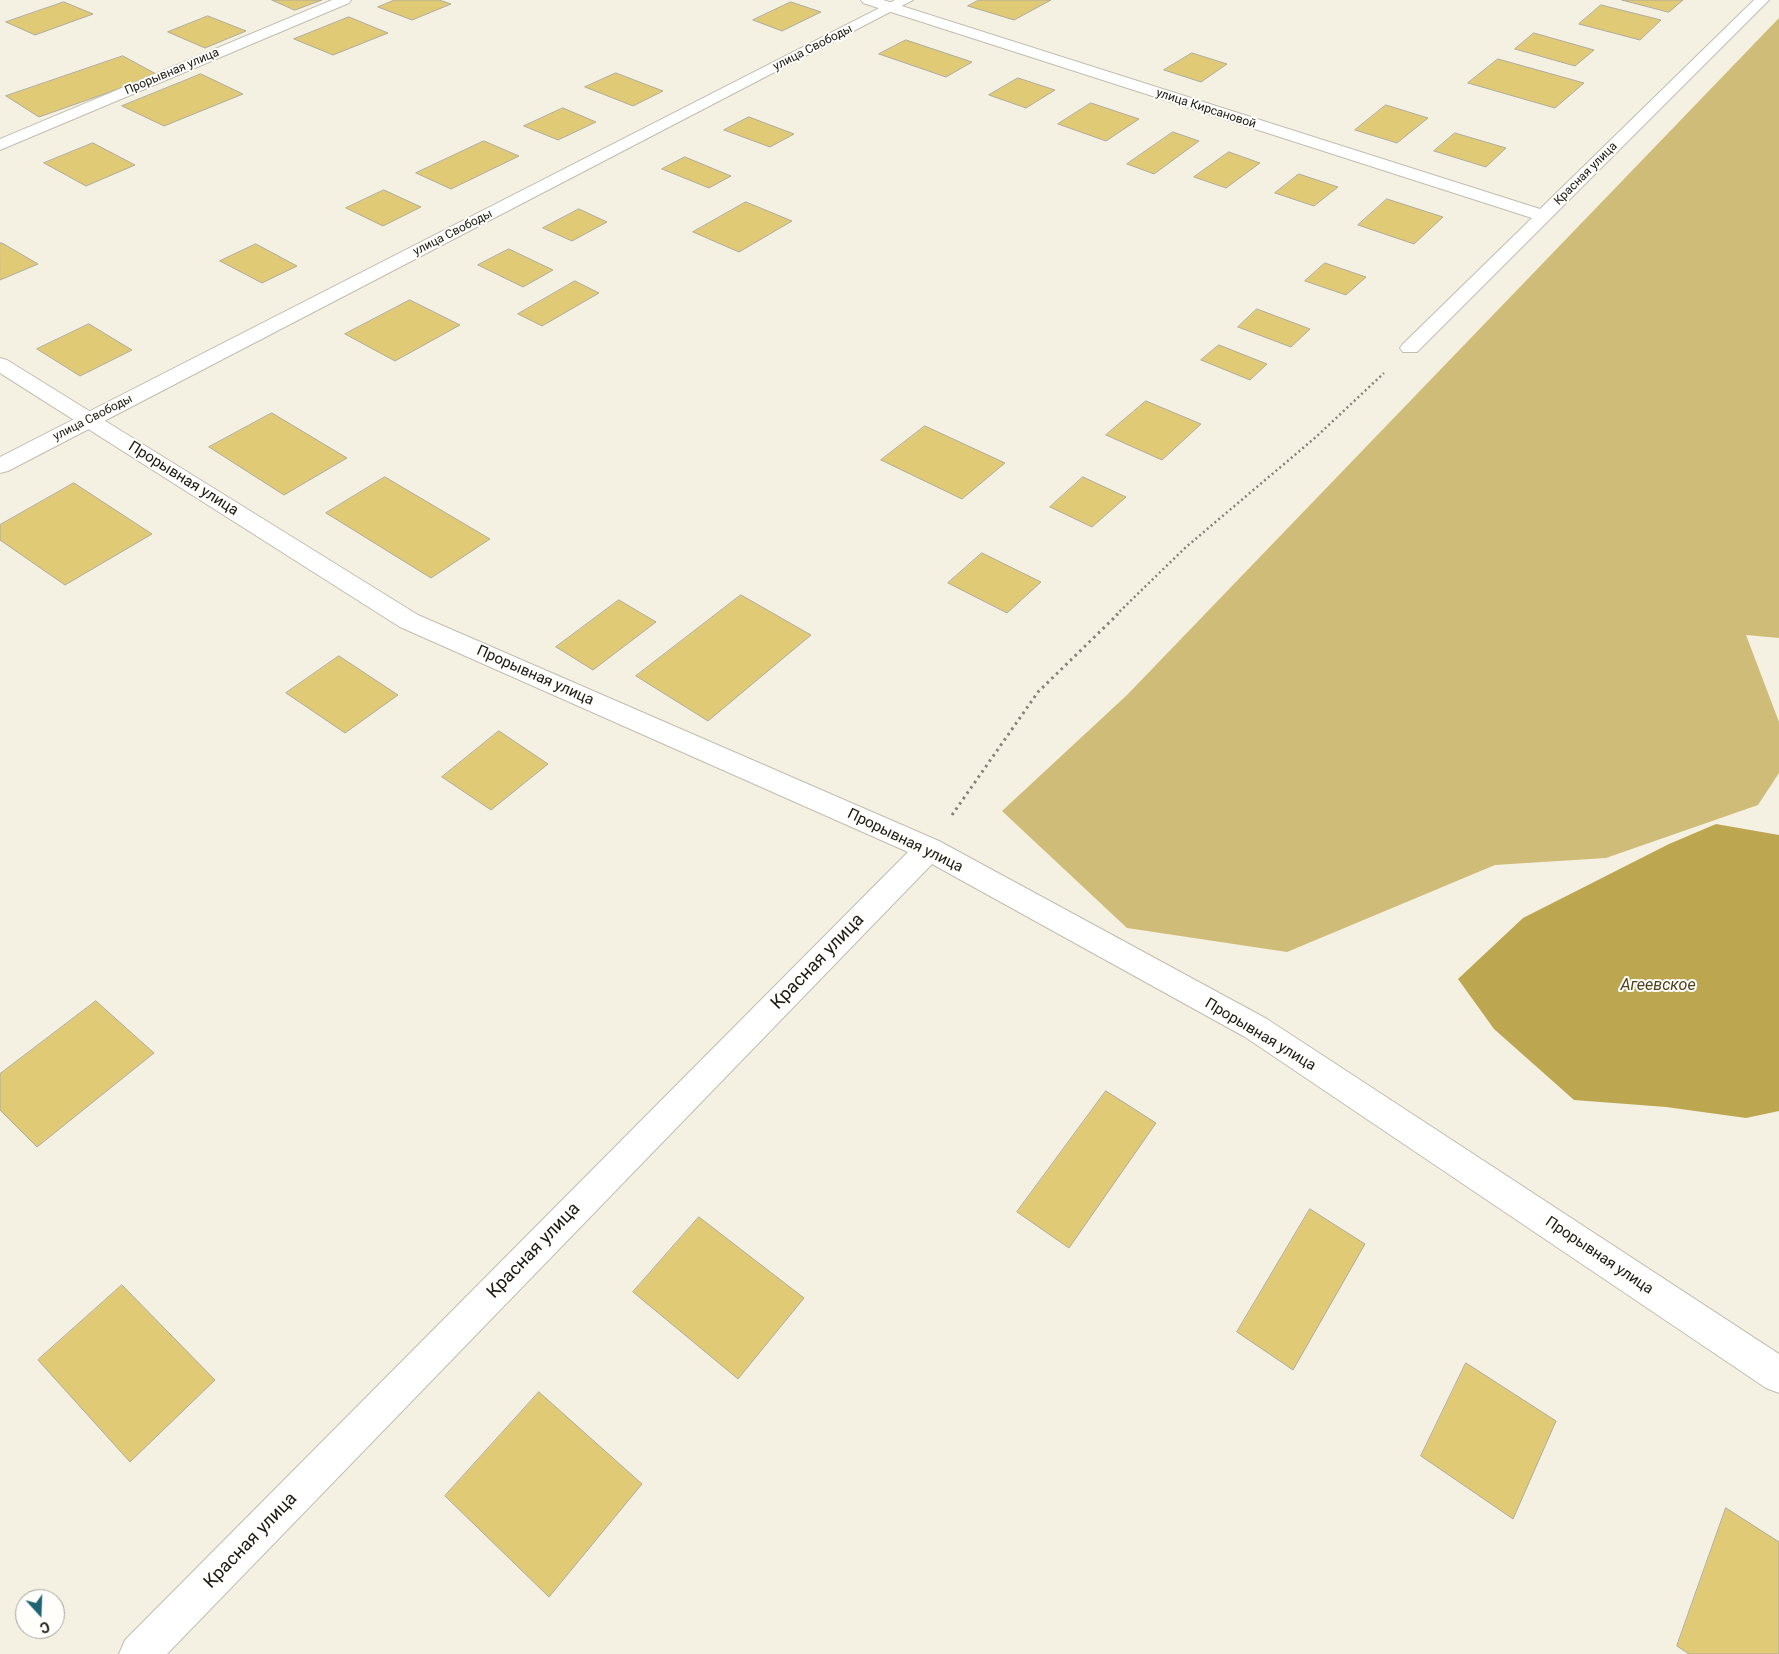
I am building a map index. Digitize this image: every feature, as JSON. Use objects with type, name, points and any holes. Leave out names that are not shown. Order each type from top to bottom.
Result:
[{"type":"street","name":"Прорывная улица","points":[[0,145],[344,0]]},
{"type":"street","name":"улица Кирсановой","points":[[868,0],[898,4],[1544,216]]},
{"type":"street","name":"Красная улица","points":[[1410,348],[1762,0]]},
{"type":"street","name":"улица Свободы","points":[[0,466],[898,4]]},
{"type":"street","name":"Прорывная улица","points":[[0,364],[409,621],[929,849],[1046,915],[1256,1028],[1779,1375]]},
{"type":"street","name":"Красная улица","points":[[140,1654],[929,849]]},
{"type":"path","points":[[929,849],[1038,692],[1186,547],[1316,437],[1410,348]]},
{"type":"shaded area","points":[[1779,18],[1779,638],[1746,635],[1779,722],[1779,773],[1758,805],[1606,858],[1495,865],[1287,952],[1127,928],[1002,811],[1127,695]]},
{"type":"water","name":"Агеевское","points":[[1716,824],[1779,835],[1779,1111],[1746,1118],[1666,1107],[1574,1100],[1494,1029],[1458,979],[1523,918],[1669,844]]},
{"type":"building","points":[[272,0],[322,0],[295,10]]},
{"type":"building","points":[[395,0],[439,0],[451,4],[412,20],[378,7]]},
{"type":"building","points":[[979,0],[1051,0],[1014,20],[968,6]]},
{"type":"building","points":[[1622,0],[1683,0],[1669,12]]},
{"type":"building","points":[[64,2],[93,14],[35,35],[6,22]]},
{"type":"building","points":[[791,2],[821,12],[782,31],[753,20]]},
{"type":"building","points":[[1601,5],[1661,20],[1640,40],[1579,24]]},
{"type":"building","points":[[208,16],[246,31],[205,48],[168,32]]},
{"type":"building","points":[[349,17],[388,33],[333,55],[294,39]]},
{"type":"building","points":[[1534,33],[1594,50],[1575,66],[1515,49]]},
{"type":"building","points":[[906,40],[972,62],[946,77],[879,54]]},
{"type":"building","points":[[1192,53],[1227,64],[1201,82],[1164,70]]},
{"type":"building","points":[[123,56],[158,75],[39,117],[6,96]]},
{"type":"building","points":[[1498,59],[1584,83],[1555,108],[1468,83]]},
{"type":"building","points":[[616,73],[663,91],[633,106],[585,87]]},
{"type":"building","points":[[201,74],[243,94],[164,126],[122,106]]},
{"type":"building","points":[[1018,78],[1055,90],[1026,108],[989,95]]},
{"type":"building","points":[[1091,103],[1139,119],[1106,141],[1058,124]]},
{"type":"building","points":[[1386,105],[1428,118],[1397,143],[1355,130]]},
{"type":"building","points":[[563,108],[596,122],[558,140],[524,126]]},
{"type":"building","points":[[749,117],[794,134],[770,147],[724,130]]},
{"type":"building","points":[[1173,132],[1199,141],[1154,174],[1127,164]]},
{"type":"building","points":[[1455,133],[1506,148],[1486,167],[1434,151]]},
{"type":"building","points":[[484,141],[519,156],[451,189],[416,173]]},
{"type":"building","points":[[93,143],[135,165],[86,186],[44,163]]},
{"type":"building","points":[[1229,152],[1260,163],[1226,188],[1194,177]]},
{"type":"building","points":[[685,157],[731,176],[709,188],[662,169]]},
{"type":"building","points":[[1299,174],[1338,187],[1314,206],[1275,193]]},
{"type":"building","points":[[384,190],[421,207],[383,226],[346,208]]},
{"type":"building","points":[[1387,199],[1443,217],[1414,244],[1358,225]]},
{"type":"building","points":[[746,202],[792,221],[739,252],[693,232]]},
{"type":"building","points":[[579,209],[607,222],[572,241],[543,228]]},
{"type":"building","points":[[0,243],[2,243],[38,264],[0,280]]},
{"type":"building","points":[[256,244],[297,266],[262,283],[220,261]]},
{"type":"building","points":[[509,249],[553,270],[523,287],[478,265]]},
{"type":"building","points":[[1325,263],[1366,277],[1346,295],[1305,281]]},
{"type":"building","points":[[575,281],[599,293],[542,326],[518,314]]},
{"type":"building","points":[[410,300],[460,325],[395,361],[345,334]]},
{"type":"building","points":[[1257,309],[1310,329],[1291,347],[1238,327]]},
{"type":"building","points":[[89,324],[132,350],[80,376],[37,349]]},
{"type":"building","points":[[1219,345],[1267,364],[1250,380],[1201,360]]},
{"type":"building","points":[[1146,401],[1201,424],[1162,460],[1106,435]]},
{"type":"building","points":[[272,413],[347,458],[284,495],[209,447]]},
{"type":"building","points":[[925,426],[1005,463],[962,499],[881,460]]},
{"type":"building","points":[[385,477],[490,539],[431,578],[326,513]]},
{"type":"building","points":[[1083,477],[1126,497],[1092,527],[1050,507]]},
{"type":"building","points":[[74,483],[152,534],[65,585],[0,540],[0,525]]},
{"type":"building","points":[[982,553],[1041,582],[1007,613],[948,583]]},
{"type":"building","points":[[741,595],[811,635],[708,721],[636,676]]},
{"type":"building","points":[[619,600],[656,622],[593,670],[556,647]]},
{"type":"building","points":[[339,656],[398,695],[345,733],[286,693]]},
{"type":"building","points":[[499,731],[548,764],[491,810],[442,777]]},
{"type":"building","points":[[96,1001],[154,1053],[37,1147],[0,1110],[0,1074]]},
{"type":"building","points":[[1106,1091],[1156,1123],[1069,1248],[1017,1212]]},
{"type":"building","points":[[1310,1209],[1365,1244],[1293,1370],[1237,1332]]},
{"type":"building","points":[[699,1217],[804,1298],[738,1379],[633,1292]]},
{"type":"building","points":[[122,1285],[215,1380],[130,1462],[38,1360]]},
{"type":"building","points":[[1466,1363],[1556,1421],[1513,1519],[1421,1456]]},
{"type":"building","points":[[539,1392],[642,1484],[549,1597],[445,1496]]},
{"type":"building","points":[[1726,1508],[1779,1542],[1779,1654],[1689,1654],[1677,1646]]}]
